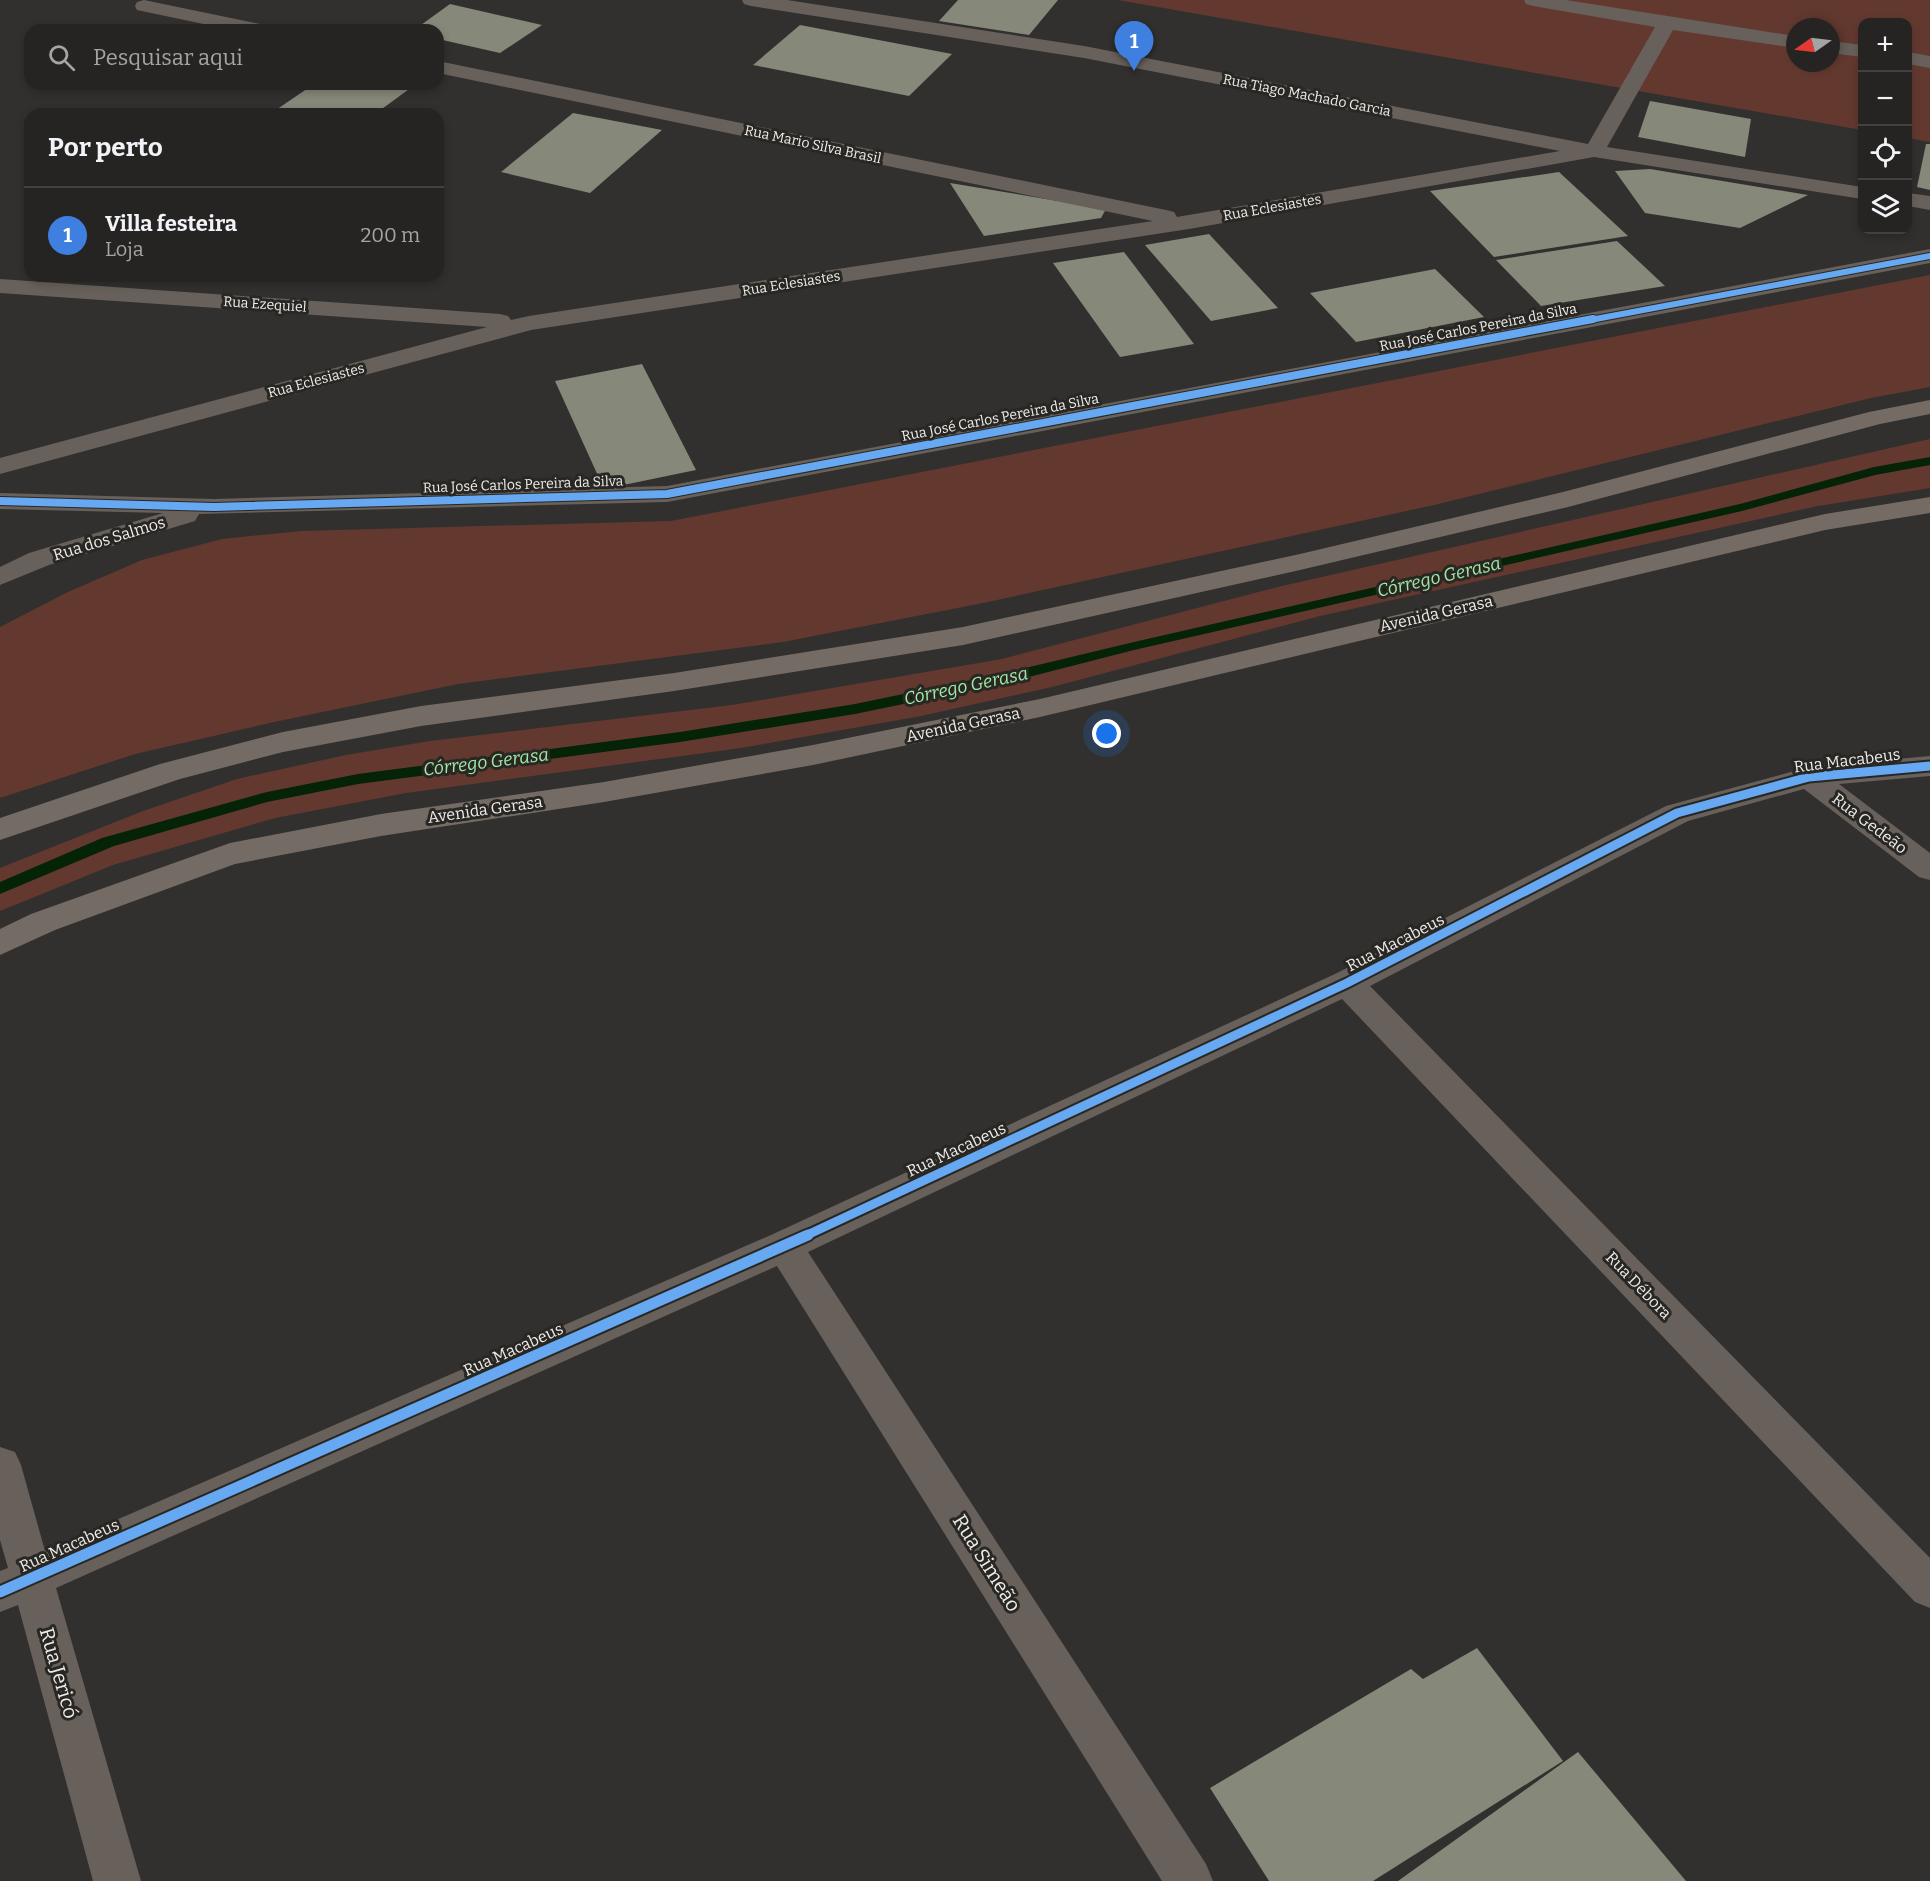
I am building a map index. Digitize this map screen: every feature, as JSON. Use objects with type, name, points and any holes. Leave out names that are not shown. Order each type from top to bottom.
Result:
[{"type":"main road","points":[[0,829],[171,771],[283,742],[422,716],[697,679],[963,636],[1300,562],[1568,499],[1878,417],[1930,407]]},
{"type":"main road","name":"Avenida Gerasa","points":[[0,943],[43,922],[230,854],[381,825],[604,792],[836,751],[1040,708],[1825,522],[1930,505]]},
{"type":"street","name":"Rua Tiago Machado Garcia","points":[[751,0],[1084,52],[1594,152],[1858,192]]},
{"type":"street","points":[[1533,0],[1786,41]]},
{"type":"street","points":[[147,3],[235,24]]},
{"type":"street","points":[[1594,152],[1667,23]]},
{"type":"street","points":[[1840,48],[1858,50]]},
{"type":"street","points":[[1912,59],[1930,62]]},
{"type":"street","name":"Rua Mario Silva Brasil","points":[[444,68],[1189,222]]},
{"type":"street","name":"Rua Eclesiastes","points":[[0,466],[529,323],[1189,222],[1594,152]]},
{"type":"street","points":[[1912,201],[1930,203]]},
{"type":"street","name":"Rua José Carlos Pereira da Silva","points":[[66,502],[213,507],[667,494],[1930,256]]},
{"type":"street","name":"Rua Ezequiel","points":[[0,286],[529,323]]},
{"type":"street","points":[[0,501],[66,502]]},
{"type":"street","name":"Rua dos Salmos","points":[[39,559],[66,502]]},
{"type":"street","name":"Rua dos Salmos","points":[[0,577],[39,559],[213,507]]},
{"type":"street","name":"Rua Macabeus","points":[[16,1585],[784,1246],[1347,983],[1677,813],[1809,777],[1930,766]]},
{"type":"street","name":"Rua Gedeão","points":[[1809,777],[1930,869]]},
{"type":"street","name":"Rua Débora","points":[[1347,983],[1930,1588]]},
{"type":"street","name":"Rua Simeão","points":[[784,1246],[1189,1881]]},
{"type":"street","name":"Rua Jericó","points":[[0,1465],[16,1585],[117,1881]]},
{"type":"shaded area","points":[[1118,0],[1930,0],[1930,142],[1912,139],[1912,18],[1858,18],[1858,129]]},
{"type":"shaded area","points":[[1930,275],[1930,387],[1871,398],[1434,505],[983,603],[783,642],[458,684],[274,722],[135,754],[0,798],[0,627],[68,592],[142,560],[222,539],[302,531],[671,521]]},
{"type":"shaded area","points":[[1930,439],[1930,488],[1818,506],[1320,616],[1052,687],[921,716],[741,748],[406,793],[275,818],[113,865],[0,911],[0,868],[143,811],[237,779],[346,755],[430,741],[732,705],[1002,659],[1282,586]]},
{"type":"building","points":[[958,0],[1058,0],[1029,35],[939,21]]},
{"type":"building","points":[[450,4],[542,25],[500,53],[444,40],[444,24],[422,24]]},
{"type":"building","points":[[800,25],[952,54],[909,96],[753,65]]},
{"type":"building","points":[[305,90],[408,90],[383,108],[279,108]]},
{"type":"building","points":[[1650,101],[1751,119],[1745,157],[1638,137]]},
{"type":"building","points":[[573,113],[662,130],[590,193],[501,172]]},
{"type":"building","points":[[1926,144],[1930,144],[1930,190],[1917,187]]},
{"type":"building","points":[[1650,169],[1808,195],[1740,228],[1645,213],[1615,171]]},
{"type":"building","points":[[1559,172],[1628,236],[1494,257],[1430,191]]},
{"type":"building","points":[[950,183],[1106,209],[1101,218],[984,236]]},
{"type":"building","points":[[1209,234],[1278,308],[1211,321],[1145,245]]},
{"type":"building","points":[[1617,241],[1665,286],[1541,306],[1496,260]]},
{"type":"building","points":[[1124,252],[1194,344],[1120,357],[1053,263]]},
{"type":"building","points":[[1435,269],[1484,317],[1356,342],[1310,293]]},
{"type":"building","points":[[642,364],[696,470],[604,489],[555,381]]},
{"type":"building","points":[[1477,1648],[1563,1761],[1373,1881],[1269,1881],[1210,1788],[1411,1669],[1423,1679]]},
{"type":"building","points":[[1578,1752],[1686,1881],[1398,1881]]},
{"type":"waterway","name":"Córrego Gerasa","points":[[0,888],[108,842],[267,797],[358,779],[680,737],[855,709],[1005,678],[1134,646],[1742,507],[1874,471],[1930,461]]},
{"type":"cycle path","points":[[0,501],[214,507],[667,494],[1930,256]]},
{"type":"cycle path","points":[[0,1592],[784,1246],[1347,983],[1677,813],[1809,777],[1930,766]]},
{"type":"place","name":"Villa festeira","points":[[1134,71]]}]
